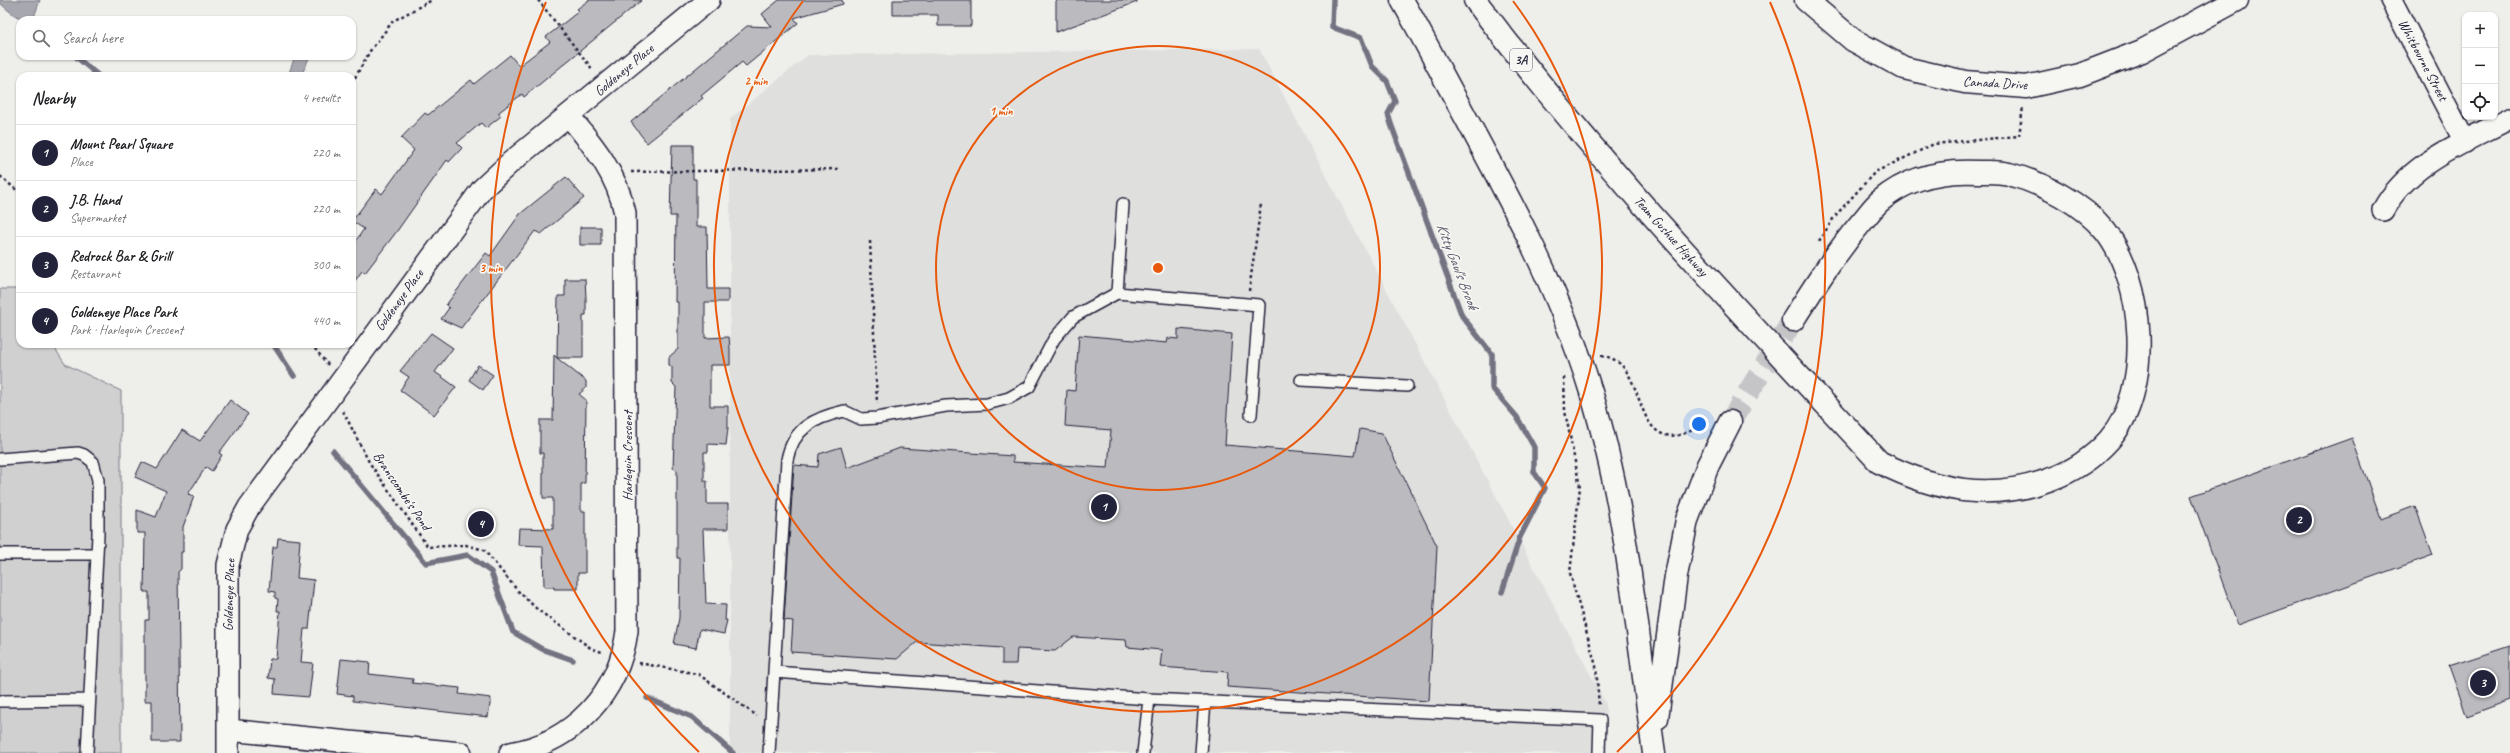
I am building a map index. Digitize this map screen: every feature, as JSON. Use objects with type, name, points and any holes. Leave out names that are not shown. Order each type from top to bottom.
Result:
[{"type":"main road","points":[[1402,0],[1510,197],[1550,280],[1592,393],[1616,494],[1654,753]]},
{"type":"main road","name":"Team Gushue Highway","points":[[1475,0],[1512,50],[1661,226],[1879,462],[1928,482],[1954,488],[1990,493],[2025,489],[2057,477],[2084,462],[2110,440],[2120,422],[2130,398],[2138,363],[2137,305],[2123,260],[2105,231],[2079,206],[2043,186],[2007,173],[1958,171],[1912,180],[1880,201],[1838,249],[1793,320]]},
{"type":"main road","name":"Canada Drive","points":[[1806,0],[1853,40],[1904,68],[1965,82],[2026,87],[2080,75],[2142,51],[2237,0]]},
{"type":"main road","points":[[1654,753],[1658,707],[1675,584],[1688,520],[1708,465],[1720,422]]},
{"type":"street","name":"Goldeneye Place","points":[[228,753],[228,576],[233,541],[249,507],[329,396],[482,190],[511,162],[709,0]]},
{"type":"street","name":"Whitbourne Street","points":[[2391,0],[2465,142]]},
{"type":"street","name":"Harlequin Crescent","points":[[510,753],[545,743],[560,736],[585,717],[612,681],[625,645],[627,228],[622,200],[612,176],[598,150],[569,116]]},
{"type":"street","points":[[2383,210],[2397,189],[2411,174],[2465,142],[2510,118]]},
{"type":"street","points":[[228,730],[461,753]]},
{"type":"lane","points":[[1117,293],[1123,204]]},
{"type":"lane","points":[[769,753],[786,460],[797,434],[811,421],[844,411],[861,419],[878,418],[946,406],[987,404],[1009,398],[1029,387],[1054,339],[1073,317],[1117,293],[1258,305],[1251,415]]},
{"type":"lane","points":[[1301,380],[1407,386]]},
{"type":"lane","points":[[0,459],[78,453],[89,458],[95,468],[98,480],[97,554],[87,753]]},
{"type":"lane","points":[[0,554],[97,554]]},
{"type":"lane","points":[[774,672],[1149,699],[1600,720],[1599,753]]},
{"type":"lane","points":[[1143,753],[1149,699]]},
{"type":"lane","points":[[0,701],[90,700]]},
{"type":"lane","points":[[1201,753],[1205,701]]},
{"type":"path","points":[[356,76],[370,51],[393,21],[432,0]]},
{"type":"path","points":[[538,0],[605,86]]},
{"type":"path","points":[[612,176],[628,172],[838,169]]},
{"type":"path","points":[[0,176],[16,190]]},
{"type":"path","points":[[1247,303],[1261,204]]},
{"type":"path","points":[[870,241],[877,403]]},
{"type":"path","points":[[314,348],[334,372],[329,396]]},
{"type":"path","points":[[1598,356],[1611,356],[1627,371],[1637,391],[1644,415],[1650,424],[1662,433],[1678,435],[1720,422]]},
{"type":"path","points":[[1564,376],[1564,412],[1580,487],[1570,573],[1596,666],[1600,720]]},
{"type":"path","name":"Branscombe's Pond","points":[[329,396],[346,415],[369,462],[428,547],[466,545],[484,550],[518,591],[538,610],[592,649],[605,652]]},
{"type":"path","points":[[634,662],[698,674],[752,711],[770,729]]},
{"type":"shaded area","points":[[0,0],[40,0],[34,16],[17,16],[0,3]]},
{"type":"shaded area","points":[[1259,49],[1606,704],[1607,753],[730,753],[730,119],[808,55]]},
{"type":"shaded area","points":[[294,60],[308,60],[303,72],[289,72]]},
{"type":"shaded area","points":[[0,289],[15,289],[16,348],[55,348],[65,364],[121,391],[121,753],[0,753]]},
{"type":"building","points":[[589,0],[642,0],[524,97],[522,94],[498,113],[501,116],[486,128],[481,123],[457,143],[462,148],[449,162],[447,160],[397,231],[365,273],[362,271],[356,279],[356,240],[364,229],[356,224],[356,216],[376,189],[382,194],[414,150],[401,138],[425,113],[428,115],[471,80],[474,84],[510,55],[519,66],[550,42],[546,37],[579,11],[577,9]]},
{"type":"building","points":[[779,0],[842,0],[843,4],[794,18],[798,23],[746,66],[742,62],[701,96],[703,98],[647,143],[631,122],[747,26],[772,27],[762,14]]},
{"type":"building","points":[[893,0],[971,0],[971,26],[938,26],[938,15],[893,15]]},
{"type":"building","points":[[1056,0],[1137,0],[1137,2],[1056,32]]},
{"type":"building","points":[[672,145],[693,145],[693,179],[696,179],[696,227],[707,227],[708,289],[728,289],[728,302],[705,302],[705,338],[729,337],[730,365],[710,365],[710,406],[728,406],[728,428],[726,445],[708,444],[708,452],[704,452],[704,481],[707,481],[707,504],[728,504],[728,529],[703,529],[706,604],[726,605],[725,620],[727,620],[724,634],[700,629],[696,648],[674,644],[679,618],[680,558],[677,558],[677,470],[673,468],[676,387],[672,383],[672,367],[669,365],[669,357],[678,349],[678,302],[675,302],[676,216],[670,216]]},
{"type":"building","points":[[566,177],[584,198],[541,234],[535,231],[461,328],[441,319],[449,308],[446,305],[486,253],[490,256],[520,214]]},
{"type":"building","points":[[580,227],[601,227],[601,245],[580,245]]},
{"type":"building","points":[[565,279],[585,279],[586,315],[583,315],[583,358],[557,358],[558,296],[565,296]]},
{"type":"building","points":[[1178,329],[1232,334],[1225,445],[1355,456],[1360,429],[1382,433],[1437,546],[1429,701],[1227,687],[1228,672],[1160,667],[1162,650],[1127,647],[1126,640],[1073,637],[1055,651],[1017,649],[1016,664],[1002,664],[1002,648],[917,642],[897,659],[791,652],[793,621],[784,620],[794,465],[818,467],[819,454],[841,447],[847,468],[900,448],[1013,456],[1013,462],[1108,468],[1111,430],[1065,426],[1067,390],[1075,391],[1079,335],[1167,343],[1168,338],[1178,339]]},
{"type":"building","points":[[431,333],[453,348],[435,372],[456,387],[434,415],[400,390],[409,377],[400,371]]},
{"type":"building","points":[[554,355],[586,381],[586,388],[579,394],[586,400],[585,483],[581,483],[581,511],[585,511],[585,573],[578,573],[578,589],[554,589],[554,587],[544,587],[543,546],[518,545],[519,528],[553,529],[553,498],[543,498],[543,453],[540,453],[540,420],[553,420]]},
{"type":"building","points":[[478,365],[493,375],[483,390],[469,380]]},
{"type":"building","points":[[230,400],[248,414],[219,453],[222,455],[212,471],[206,467],[188,494],[194,496],[183,527],[183,552],[181,552],[181,569],[178,572],[180,742],[152,742],[152,701],[145,701],[145,620],[149,620],[149,592],[144,592],[145,533],[137,533],[137,510],[156,517],[166,491],[135,477],[142,462],[157,469],[182,430],[200,441]]},
{"type":"building","points":[[2352,438],[2381,519],[2415,506],[2433,555],[2238,625],[2191,496]]},
{"type":"building","points":[[278,538],[300,540],[297,578],[314,580],[309,629],[304,629],[301,662],[313,663],[309,697],[274,694],[275,679],[268,678],[270,659],[276,659],[280,611],[277,611],[278,599],[275,598],[275,592],[269,591],[273,547],[277,547]]},
{"type":"building","points":[[2510,646],[2510,700],[2467,716],[2449,666]]},
{"type":"building","points":[[341,659],[370,662],[369,674],[413,679],[412,683],[460,688],[459,694],[491,698],[488,717],[353,701],[353,696],[337,694]]},
{"type":"waterway","name":"Kitty Gaul's Brook","points":[[1333,0],[1332,27],[1361,38],[1372,66],[1387,81],[1395,101],[1388,114],[1391,124],[1462,316],[1492,354],[1492,388],[1517,417],[1534,447],[1534,472],[1545,488],[1520,537],[1502,592]]},
{"type":"waterway","points":[[80,60],[94,72]]},
{"type":"waterway","points":[[276,348],[294,376]]},
{"type":"waterway","points":[[333,451],[426,563],[468,555],[491,572],[513,632],[542,649],[573,660]]},
{"type":"waterway","points":[[647,698],[692,717],[733,753]]},
{"type":"tunnel","points":[[1730,422],[1793,320]]},
{"type":"place","name":"Mount Pearl Square","points":[[1104,507]]},
{"type":"place","name":"J.B. Hand","points":[[2299,520]]},
{"type":"place","name":"Goldeneye Place Park","points":[[481,524]]},
{"type":"place","name":"Redrock Bar & Grill","points":[[2483,683]]}]
